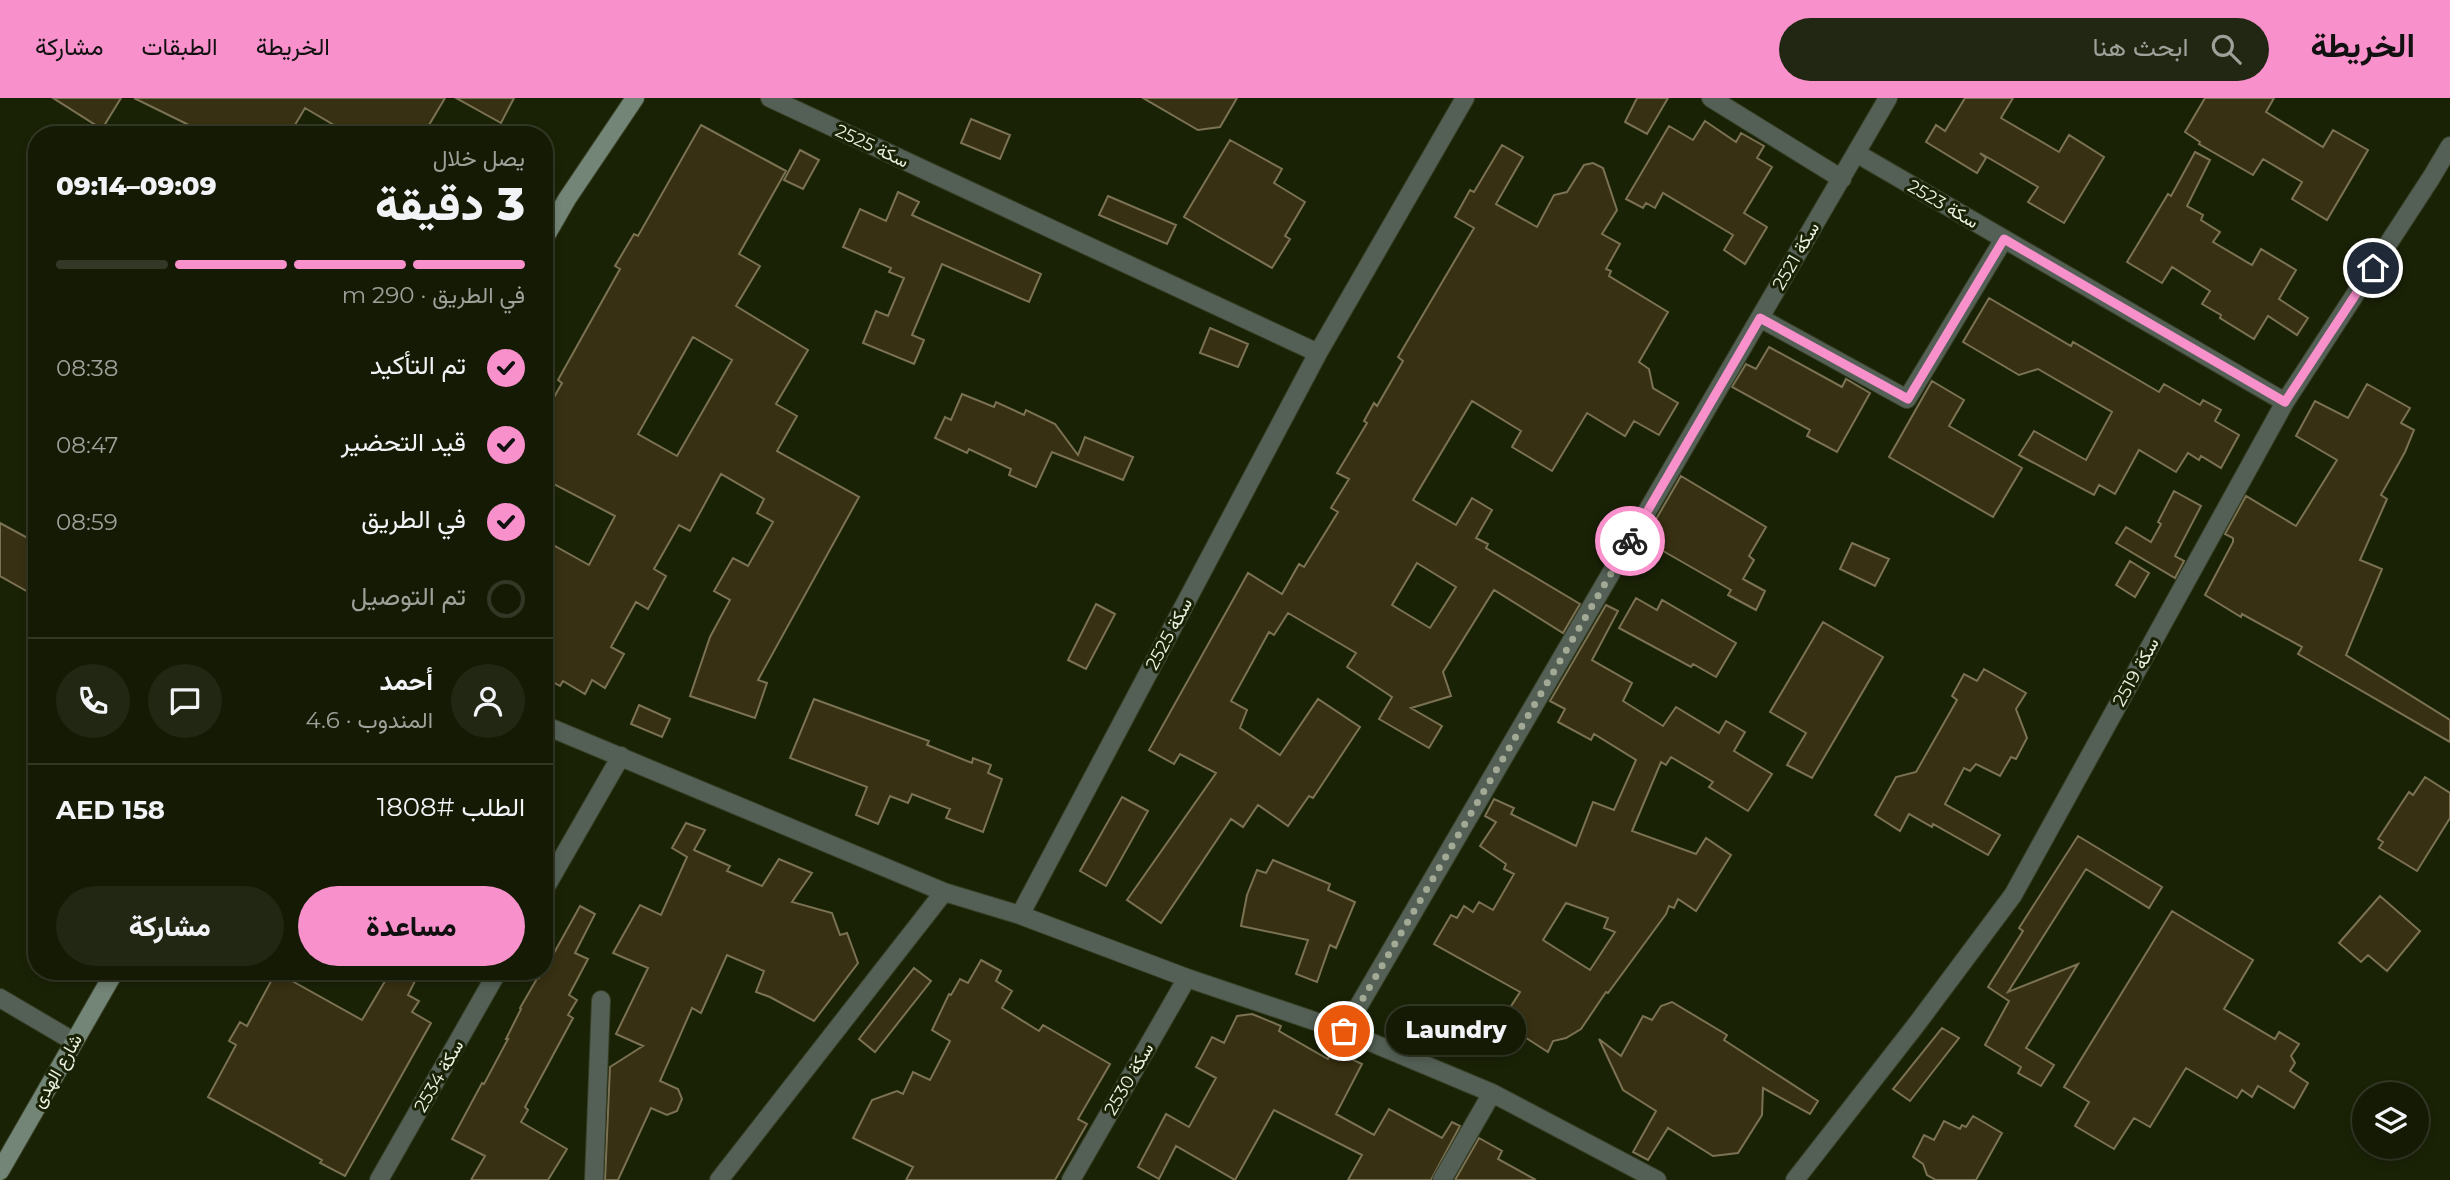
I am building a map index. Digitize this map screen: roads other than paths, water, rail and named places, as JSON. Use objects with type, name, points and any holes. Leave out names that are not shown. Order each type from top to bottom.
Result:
[{"type":"street","points":[[553,224],[635,98]]},
{"type":"street","name":"سكة 2525","points":[[770,98],[1318,353]]},
{"type":"street","name":"سكة 2525","points":[[1020,915],[1318,353],[1465,98]]},
{"type":"street","points":[[1711,98],[1842,179]]},
{"type":"street","name":"سكة 2521","points":[[1344,1031],[1888,98]]},
{"type":"street","name":"سكة 2519","points":[[1795,1180],[1916,1025],[2012,895],[2285,402],[2450,146]]},
{"type":"street","name":"سكة 2523","points":[[1856,153],[2285,402]]},
{"type":"street","points":[[1760,318],[1908,399],[2004,239]]},
{"type":"street","points":[[553,729],[944,892],[1020,915],[1187,978],[1344,1031],[1492,1093],[1657,1180]]},
{"type":"street","points":[[553,874],[621,756]]},
{"type":"street","points":[[719,1180],[944,892]]},
{"type":"street","name":"سكة 2530","points":[[1071,1180],[1187,978]]},
{"type":"street","name":"شارع الهدى","points":[[0,1171],[110,980]]},
{"type":"street","name":"سكة 2534","points":[[379,1180],[493,980]]},
{"type":"street","points":[[0,998],[73,1041]]},
{"type":"street","points":[[594,1180],[601,1000]]},
{"type":"street","points":[[1442,1180],[1492,1093]]},
{"type":"place","name":"Laundry","points":[[1344,1031]]}]
